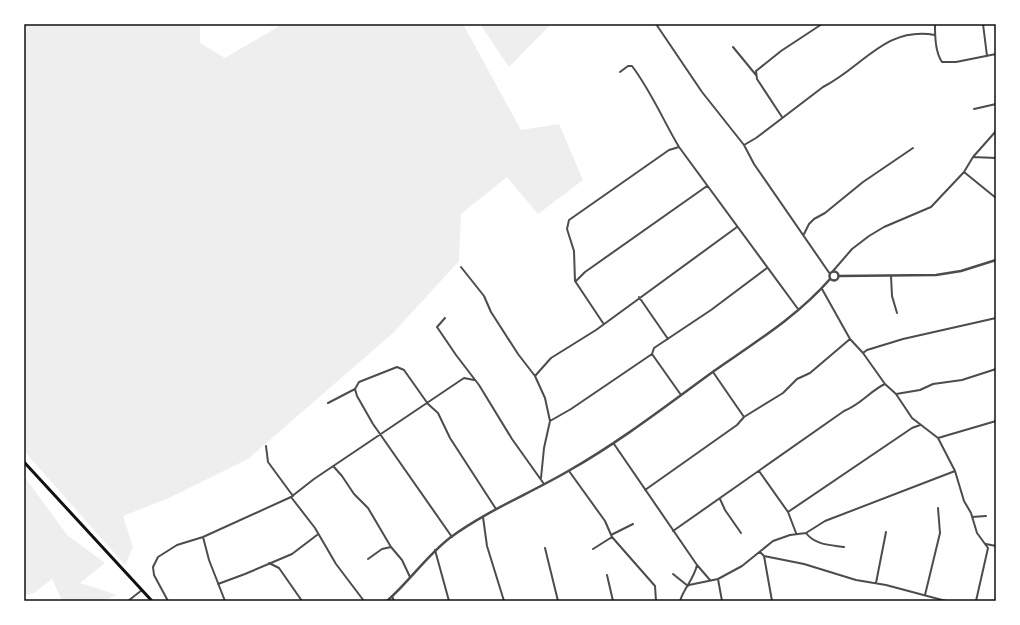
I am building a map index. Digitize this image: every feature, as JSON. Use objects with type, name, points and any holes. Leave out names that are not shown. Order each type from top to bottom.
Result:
[{"type":"main road","points":[[24,462],[152,601]]},
{"type":"street","points":[[387,601],[435,550],[452,537],[496,509],[569,471],[614,444],[682,396],[798,310],[822,289],[830,279],[830,274],[804,234],[754,164],[744,145],[702,92],[656,24]]},
{"type":"street","points":[[756,75],[756,72],[778,53],[822,24]]},
{"type":"street","points":[[935,24],[935,35],[939,56],[942,62],[956,62],[996,54]]},
{"type":"street","points":[[983,24],[987,56]]},
{"type":"street","points":[[744,145],[756,138],[823,87],[838,79],[885,43],[910,34],[935,35]]},
{"type":"street","points":[[733,47],[756,75],[782,117]]},
{"type":"street","points":[[620,72],[628,66],[632,66],[656,102],[664,121],[679,147],[798,310]]},
{"type":"street","points":[[974,109],[996,104]]},
{"type":"street","points":[[830,274],[852,249],[869,236],[884,227],[931,207],[964,172],[973,157],[996,131]]},
{"type":"street","points":[[603,323],[575,282],[574,251],[567,229],[569,220],[668,150],[679,147]]},
{"type":"street","points":[[804,234],[809,224],[814,219],[825,213],[863,182],[913,148]]},
{"type":"street","points":[[973,157],[996,158]]},
{"type":"street","points":[[964,172],[996,198]]},
{"type":"street","points":[[575,282],[585,272],[707,186]]},
{"type":"street","points":[[535,376],[551,358],[575,344],[737,227]]},
{"type":"street","points":[[830,279],[836,280],[839,276],[936,275],[961,271],[996,260]]},
{"type":"street","points":[[461,267],[484,296],[491,312],[518,354],[535,376],[545,398],[550,420],[544,448],[542,478]]},
{"type":"street","points":[[550,420],[570,409],[652,354],[654,348],[711,310],[767,268]]},
{"type":"street","points":[[833,271],[837,272],[839,276]]},
{"type":"street","points":[[890,276],[892,296],[897,313]]},
{"type":"street","points":[[822,289],[850,339],[863,353],[885,384],[896,394],[907,413],[938,438],[955,470],[964,501],[972,517],[977,533],[988,548],[988,554],[976,601]]},
{"type":"street","points":[[639,297],[668,339]]},
{"type":"street","points":[[445,318],[437,327],[479,385],[512,439],[542,478],[544,484]]},
{"type":"street","points":[[863,353],[867,350],[903,339],[996,318]]},
{"type":"street","points":[[645,490],[737,425],[744,417],[783,393],[797,379],[810,373],[850,339]]},
{"type":"street","points":[[652,354],[682,396]]},
{"type":"street","points":[[452,537],[381,435],[362,404],[356,390],[359,382],[397,367],[404,370],[428,404],[438,413],[450,438],[496,509]]},
{"type":"street","points":[[896,394],[920,390],[933,384],[962,380],[996,369]]},
{"type":"street","points":[[713,372],[744,417]]},
{"type":"street","points":[[168,601],[157,583],[153,566],[158,557],[177,545],[203,537],[292,497],[428,404],[461,379],[466,378],[474,380]]},
{"type":"street","points":[[673,531],[885,384]]},
{"type":"street","points":[[328,403],[356,390]]},
{"type":"street","points":[[938,438],[996,422]]},
{"type":"street","points":[[788,512],[912,428],[920,425]]},
{"type":"street","points":[[614,444],[673,531],[710,580]]},
{"type":"street","points":[[266,446],[268,462],[364,601]]},
{"type":"street","points":[[334,467],[354,494],[368,508],[391,547],[402,560],[410,577]]},
{"type":"street","points":[[688,586],[718,579],[742,566],[773,541],[796,533],[806,533],[825,521],[955,470]]},
{"type":"street","points":[[569,471],[604,521],[612,536],[655,586],[656,601]]},
{"type":"street","points":[[759,471],[788,512],[796,533]]},
{"type":"street","points":[[720,499],[725,510],[741,533]]},
{"type":"street","points":[[925,595],[940,533],[938,508]]},
{"type":"street","points":[[972,517],[986,516]]},
{"type":"street","points":[[483,517],[487,546],[504,601]]},
{"type":"street","points":[[593,549],[633,524]]},
{"type":"street","points":[[876,583],[886,532]]},
{"type":"street","points":[[806,533],[814,540],[825,545],[844,547]]},
{"type":"street","points":[[218,584],[301,549],[317,535]]},
{"type":"street","points":[[203,537],[225,601]]},
{"type":"street","points":[[986,544],[996,546]]},
{"type":"street","points":[[368,559],[382,549],[391,547]]},
{"type":"street","points":[[545,548],[558,601]]},
{"type":"street","points":[[435,550],[449,601]]},
{"type":"street","points":[[760,552],[764,556],[804,564],[856,580],[876,583],[946,601]]},
{"type":"street","points":[[764,556],[772,601]]},
{"type":"street","points":[[269,563],[279,568],[302,601]]},
{"type":"street","points":[[680,601],[698,565]]},
{"type":"street","points":[[673,574],[688,586]]},
{"type":"street","points":[[607,575],[613,601]]},
{"type":"street","points":[[718,579],[722,601]]},
{"type":"street","points":[[128,601],[142,590]]},
{"type":"street","points":[[392,596],[394,601]]},
{"type":"shaded area","points":[[24,24],[200,24],[200,43],[225,58],[283,24],[463,24],[521,130],[559,124],[583,180],[538,214],[507,177],[461,214],[459,261],[393,333],[248,459],[169,498],[123,516],[133,547],[125,565],[24,451]]},
{"type":"shaded area","points":[[480,24],[551,24],[509,67]]},
{"type":"shaded area","points":[[24,476],[67,535],[105,563],[80,583],[117,595],[102,601],[62,601],[52,579],[34,593],[24,596]]}]
